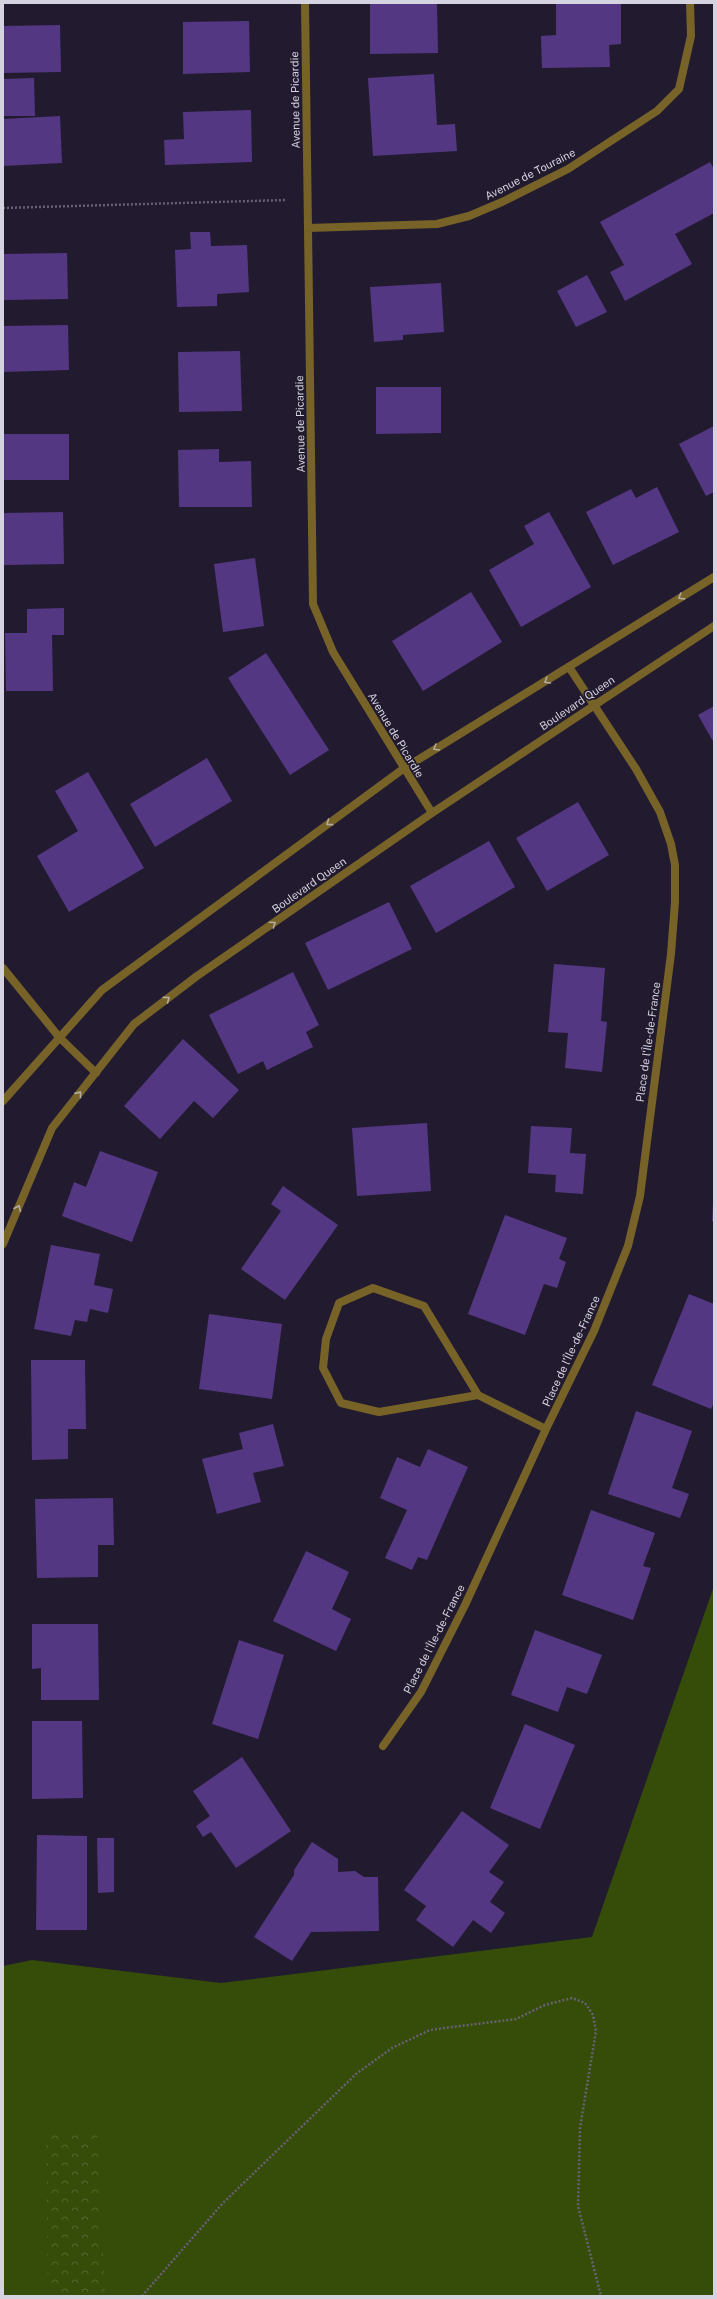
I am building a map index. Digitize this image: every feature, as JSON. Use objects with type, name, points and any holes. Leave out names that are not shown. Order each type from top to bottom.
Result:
[{"type":"street","name":"Avenue de Picardie","points":[[304,3],[313,604],[333,652],[432,813]]},
{"type":"street","name":"Avenue de Touraine","points":[[308,228],[437,224],[469,216],[502,202],[568,169],[656,111],[679,89],[691,36],[690,3]]},
{"type":"street","points":[[3,1101],[102,990],[403,768],[714,577]]},
{"type":"street","name":"Boulevard Queen","points":[[3,1244],[52,1128],[134,1024],[198,976],[432,813],[594,704],[714,626]]},
{"type":"street","name":"Place de l'Île-de-France","points":[[383,1746],[421,1692],[465,1605],[546,1429],[594,1331],[628,1246],[640,1196],[675,902],[675,865],[671,844],[660,812],[636,769],[569,667]]},
{"type":"street","points":[[3,968],[59,1037],[96,1073]]},
{"type":"street","points":[[478,1395],[379,1412],[341,1403],[323,1368],[326,1339],[339,1303],[373,1288],[424,1306],[478,1395],[546,1429]]},
{"type":"path","points":[[3,208],[307,199]]},
{"type":"path","points":[[142,2296],[223,2203],[356,2074],[392,2048],[430,2030],[516,2020],[545,2005],[572,1998],[584,2003],[593,2014],[596,2031],[580,2128],[578,2206],[601,2296]]},
{"type":"green space","points":[[714,1586],[714,2296],[3,2296],[3,1966],[32,1960],[221,1983],[592,1937]]},
{"type":"green space","points":[[46,2132],[97,2133],[105,2296],[48,2296]]},
{"type":"building","points":[[370,3],[437,3],[438,53],[370,54]]},
{"type":"building","points":[[556,3],[621,3],[621,44],[609,45],[610,67],[542,68],[541,36],[556,35]]},
{"type":"building","points":[[249,21],[250,72],[183,74],[183,22]]},
{"type":"building","points":[[60,25],[61,72],[3,73],[3,26]]},
{"type":"building","points":[[434,74],[437,125],[455,124],[457,151],[373,156],[368,78]]},
{"type":"building","points":[[34,78],[35,116],[3,116],[3,79]]},
{"type":"building","points":[[251,110],[252,162],[165,165],[164,140],[184,139],[183,112]]},
{"type":"building","points":[[60,116],[62,163],[3,166],[3,119]]},
{"type":"building","points":[[710,162],[714,169],[714,213],[675,234],[692,264],[625,301],[610,272],[624,265],[600,222]]},
{"type":"building","points":[[190,232],[210,232],[211,246],[247,245],[249,292],[217,294],[217,306],[177,307],[175,250],[191,249]]},
{"type":"building","points":[[67,253],[68,299],[3,300],[3,254]]},
{"type":"building","points":[[587,275],[607,312],[576,327],[557,291]]},
{"type":"building","points":[[441,283],[444,332],[403,335],[403,340],[374,342],[370,287]]},
{"type":"building","points":[[68,325],[69,370],[3,372],[3,326]]},
{"type":"building","points":[[240,351],[242,411],[179,412],[178,352]]},
{"type":"building","points":[[376,387],[441,387],[441,433],[376,434]]},
{"type":"building","points":[[714,426],[714,492],[706,496],[679,444]]},
{"type":"building","points":[[3,434],[69,434],[69,480],[3,480]]},
{"type":"building","points":[[219,449],[219,462],[251,461],[252,507],[179,507],[178,450]]},
{"type":"building","points":[[657,487],[679,532],[613,565],[586,512],[631,489],[636,498]]},
{"type":"building","points":[[63,512],[64,564],[3,565],[3,513]]},
{"type":"building","points":[[549,512],[591,587],[521,627],[489,570],[534,544],[524,526]]},
{"type":"building","points":[[255,558],[264,626],[223,632],[214,564]]},
{"type":"building","points":[[471,592],[502,642],[423,691],[392,641]]},
{"type":"building","points":[[64,608],[64,635],[52,635],[53,691],[6,691],[5,633],[27,633],[27,609]]},
{"type":"building","points":[[266,653],[329,750],[290,775],[228,678]]},
{"type":"building","points":[[714,706],[714,743],[698,715]]},
{"type":"building","points":[[207,758],[232,801],[155,847],[130,804]]},
{"type":"building","points":[[88,772],[144,868],[69,912],[37,856],[78,831],[55,791]]},
{"type":"building","points":[[578,802],[609,855],[547,891],[516,838]]},
{"type":"building","points":[[489,841],[515,887],[436,933],[410,886]]},
{"type":"building","points":[[389,902],[412,949],[328,990],[305,943]]},
{"type":"building","points":[[554,964],[605,968],[601,1021],[607,1022],[602,1072],[565,1068],[568,1033],[548,1032]]},
{"type":"building","points":[[293,972],[319,1025],[306,1032],[313,1047],[267,1070],[263,1061],[238,1074],[209,1015]]},
{"type":"building","points":[[183,1039],[239,1090],[213,1118],[194,1101],[160,1139],[124,1106]]},
{"type":"building","points":[[427,1123],[431,1191],[357,1196],[352,1128]]},
{"type":"building","points":[[531,1126],[572,1128],[570,1153],[586,1154],[583,1194],[555,1192],[556,1175],[528,1173]]},
{"type":"building","points":[[100,1151],[158,1172],[132,1242],[62,1216],[74,1182],[86,1187]]},
{"type":"building","points":[[283,1186],[338,1225],[285,1300],[241,1269],[281,1211],[271,1204]]},
{"type":"building","points":[[714,1204],[714,1222],[712,1221]]},
{"type":"building","points":[[505,1215],[567,1238],[559,1259],[566,1262],[557,1288],[544,1284],[525,1335],[468,1314]]},
{"type":"building","points":[[51,1245],[100,1254],[94,1285],[113,1289],[108,1313],[90,1309],[87,1322],[75,1320],[71,1336],[34,1329]]},
{"type":"building","points":[[689,1294],[714,1304],[714,1402],[711,1409],[652,1385]]},
{"type":"building","points":[[209,1314],[282,1324],[272,1399],[199,1389]]},
{"type":"building","points":[[31,1360],[85,1360],[86,1429],[68,1429],[68,1459],[32,1460]]},
{"type":"building","points":[[636,1411],[692,1431],[672,1488],[689,1494],[680,1518],[608,1494]]},
{"type":"building","points":[[273,1424],[284,1466],[253,1473],[261,1502],[217,1514],[202,1459],[243,1449],[239,1433]]},
{"type":"building","points":[[428,1449],[468,1467],[427,1560],[418,1557],[412,1570],[385,1558],[407,1510],[380,1498],[397,1457],[420,1467]]},
{"type":"building","points":[[113,1498],[114,1545],[98,1545],[98,1577],[37,1578],[35,1499]]},
{"type":"building","points":[[591,1510],[655,1533],[643,1566],[651,1568],[633,1620],[562,1595]]},
{"type":"building","points":[[306,1551],[349,1572],[332,1609],[351,1619],[336,1651],[273,1621]]},
{"type":"building","points":[[32,1624],[98,1624],[99,1700],[41,1700],[41,1668],[32,1669]]},
{"type":"building","points":[[535,1630],[602,1655],[587,1694],[567,1687],[558,1712],[511,1695]]},
{"type":"building","points":[[239,1640],[284,1655],[258,1739],[212,1724]]},
{"type":"building","points":[[32,1721],[82,1721],[83,1798],[32,1799]]},
{"type":"building","points":[[525,1724],[575,1745],[540,1829],[490,1808]]},
{"type":"building","points":[[242,1757],[291,1831],[236,1868],[211,1832],[203,1837],[196,1826],[210,1816],[193,1791]]},
{"type":"building","points":[[462,1811],[509,1845],[489,1872],[504,1882],[490,1902],[505,1913],[491,1933],[473,1920],[453,1947],[416,1920],[426,1906],[404,1890]]},
{"type":"building","points":[[37,1835],[87,1836],[87,1930],[36,1930]]},
{"type":"building","points":[[97,1838],[114,1838],[114,1892],[98,1893]]},
{"type":"building","points":[[312,1842],[338,1859],[338,1872],[355,1871],[364,1877],[378,1877],[379,1931],[311,1932],[292,1961],[254,1937],[294,1875],[294,1870]]}]
